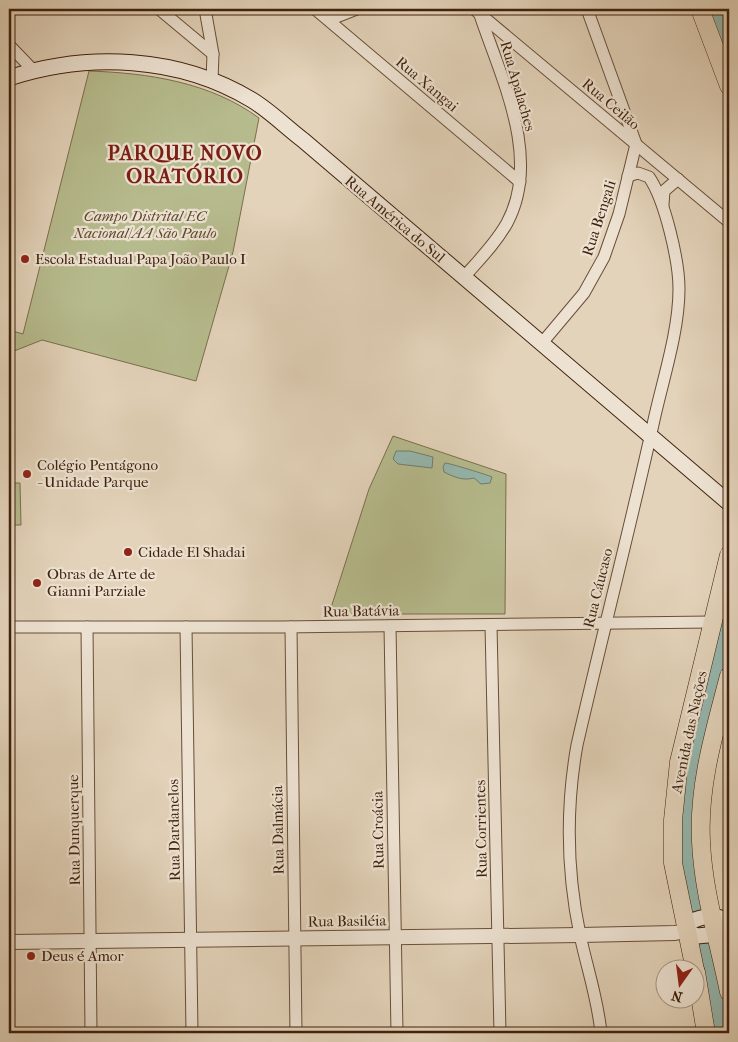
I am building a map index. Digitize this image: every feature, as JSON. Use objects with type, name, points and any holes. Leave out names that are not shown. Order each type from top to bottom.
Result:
[{"type":"main road","points":[[700,9],[729,86]]},
{"type":"main road","name":"Rua América do Sul","points":[[9,78],[32,70],[89,61],[114,61],[161,67],[212,80],[263,108],[729,503]]},
{"type":"main road","name":"Avenida das Nações","points":[[729,555],[679,762],[674,796],[673,863],[708,927],[729,992]]},
{"type":"main road","name":"Avenida das Nações","points":[[698,960],[708,927],[700,841],[702,796],[706,767],[729,676]]},
{"type":"main road","name":"Avenida das Nações","points":[[702,1010],[706,1033]]},
{"type":"street","points":[[159,9],[213,54]]},
{"type":"street","points":[[205,9],[213,54],[212,80]]},
{"type":"street","name":"Rua Xangai","points":[[315,9],[520,182]]},
{"type":"street","points":[[329,20],[357,9]]},
{"type":"street","points":[[587,9],[636,144]]},
{"type":"street","name":"Rua Ceilão","points":[[477,10],[729,222]]},
{"type":"street","name":"Rua Apalaches","points":[[464,277],[501,233],[514,209],[520,182],[520,150],[516,128],[477,10]]},
{"type":"street","points":[[9,45],[32,70]]},
{"type":"street","name":"Rua Bengali","points":[[542,343],[584,293],[597,270],[615,228],[636,144]]},
{"type":"street","name":"Rua Cáucaso","points":[[601,1033],[598,1009],[580,935],[571,876],[572,776],[605,623],[678,311],[679,289],[674,249],[663,206],[649,177],[638,173],[628,176]]},
{"type":"street","points":[[663,206],[664,191],[678,179]]},
{"type":"street","name":"Rua Batávia","points":[[9,627],[290,627],[713,622]]},
{"type":"street","name":"Rua Corrientes","points":[[491,624],[500,1033]]},
{"type":"street","name":"Rua Croácia","points":[[390,626],[397,1033]]},
{"type":"street","name":"Rua Dunquerque","points":[[87,627],[91,1033]]},
{"type":"street","name":"Rua Dardanelos","points":[[186,627],[192,1033]]},
{"type":"street","name":"Rua Dalmácia","points":[[290,627],[296,1033]]},
{"type":"street","name":"Rua Basiléia","points":[[9,942],[675,933],[708,927]]},
{"type":"green space","points":[[707,9],[715,9],[729,47],[729,67]]},
{"type":"green space","name":"Campo Distrital EC Nacional/AA São Paulo","points":[[89,71],[134,74],[178,82],[220,96],[259,118],[233,252],[196,381],[42,340],[9,353],[9,330],[23,334]]},
{"type":"green space","points":[[393,436],[506,474],[505,614],[329,614],[369,489]]},
{"type":"green space","points":[[9,483],[20,483],[21,525],[9,525]]},
{"type":"water","points":[[396,451],[410,451],[433,457],[432,468],[398,464],[393,459]]},
{"type":"water","points":[[445,463],[492,477],[490,483],[481,484],[474,478],[462,479],[444,472],[443,467]]},
{"type":"waterway","points":[[718,9],[729,37]]},
{"type":"waterway","points":[[696,904],[689,855],[691,781],[729,621]]},
{"type":"waterway","points":[[704,947],[715,994],[720,1033]]},
{"type":"place","name":"Escola Estadual Papa João Paulo I","points":[[25,259]]},
{"type":"place","name":"Colégio Pentágono - Unidade Parque","points":[[27,474]]},
{"type":"place","name":"Cidade El Shadai","points":[[128,552]]},
{"type":"place","name":"Obras de Arte de Gianni Parziale","points":[[37,583]]},
{"type":"place","name":"Deus é Amor","points":[[31,956]]},
{"type":"district","name":"PARQUE NOVO ORATÓRIO","points":[[185,164]]}]
